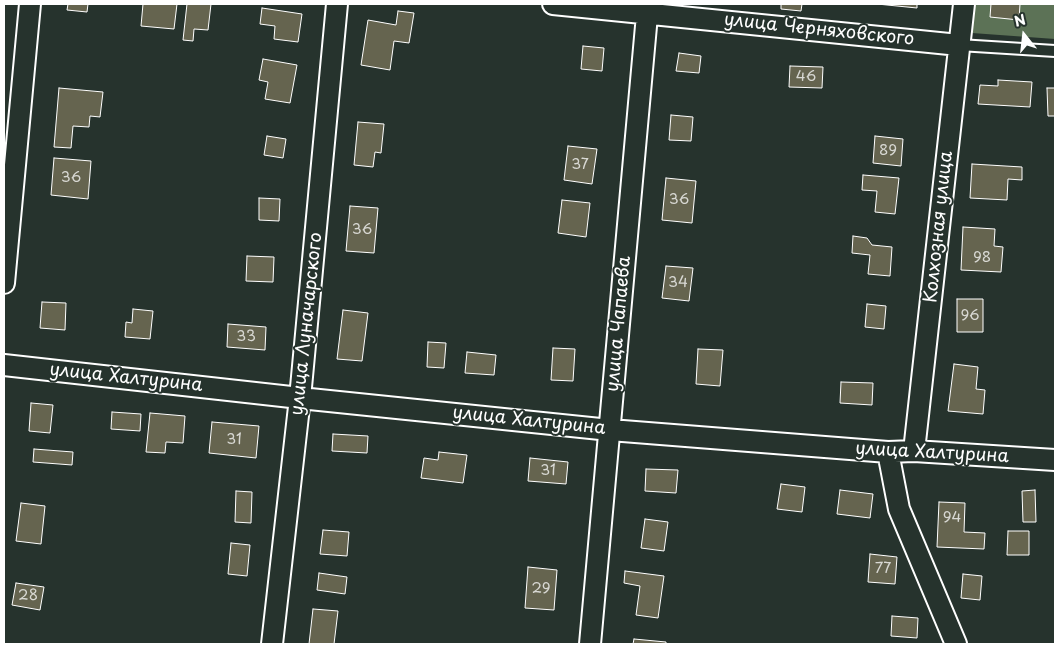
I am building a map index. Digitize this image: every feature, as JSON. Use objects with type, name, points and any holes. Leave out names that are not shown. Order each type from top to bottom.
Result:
[{"type":"street","points":[[4,283],[30,4]]},
{"type":"street","name":"улица Луначарского","points":[[272,644],[300,398],[337,4]]},
{"type":"street","name":"улица Черняховского","points":[[553,4],[647,8],[959,44]]},
{"type":"street","name":"Колхозная улица","points":[[914,451],[964,4]]},
{"type":"street","name":"улица Чапаева","points":[[590,644],[647,8]]},
{"type":"street","name":"улица Халтурина","points":[[4,365],[610,430],[888,452],[914,451],[1055,460]]},
{"type":"street","points":[[888,452],[899,509],[956,644]]},
{"type":"lane","name":"улица Черняховского","points":[[959,44],[1055,51]]},
{"type":"green space","points":[[975,4],[1055,4],[1055,39],[972,33]]},
{"type":"building","points":[[68,4],[88,4],[87,12],[67,10]]},
{"type":"building","points":[[143,4],[177,4],[174,29],[141,26]]},
{"type":"building","points":[[187,4],[211,4],[208,30],[194,29],[193,41],[183,40]]},
{"type":"building","points":[[781,4],[802,4],[801,11],[781,9]]},
{"type":"building","points":[[877,4],[917,4],[917,8]]},
{"type":"building","points":[[991,4],[1020,4],[1019,20],[990,17]]},
{"type":"building","points":[[262,8],[302,14],[298,42],[274,39],[275,26],[260,24]]},
{"type":"building","points":[[398,11],[414,13],[409,43],[394,41],[390,70],[361,65],[368,20],[396,25]]},
{"type":"building","points":[[583,46],[604,48],[602,71],[581,69]]},
{"type":"building","points":[[679,53],[701,56],[699,73],[676,71]]},
{"type":"building","points":[[263,59],[297,65],[290,103],[265,99],[268,82],[259,80]]},
{"type":"building","points":[[790,66],[823,67],[822,88],[789,87]]},
{"type":"building","points":[[998,80],[1032,82],[1030,107],[978,104],[980,85],[998,86]]},
{"type":"building","points":[[59,88],[103,92],[100,117],[90,116],[89,127],[73,126],[71,148],[54,147]]},
{"type":"building","points":[[1047,88],[1055,88],[1055,116],[1048,116]]},
{"type":"building","points":[[671,115],[693,117],[691,141],[669,140]]},
{"type":"building","points":[[358,122],[384,124],[381,153],[375,152],[373,167],[354,165]]},
{"type":"building","points":[[267,136],[286,139],[283,158],[264,155]]},
{"type":"building","points":[[875,136],[903,139],[901,166],[873,163]]},
{"type":"building","points":[[568,146],[597,149],[592,184],[564,180]]},
{"type":"building","points":[[54,158],[91,161],[88,199],[51,195]]},
{"type":"building","points":[[972,164],[1022,167],[1022,180],[1008,179],[1007,200],[970,198]]},
{"type":"building","points":[[863,175],[899,178],[895,214],[875,212],[877,191],[862,190]]},
{"type":"building","points":[[666,178],[696,181],[692,223],[662,220]]},
{"type":"building","points":[[259,198],[280,199],[279,221],[259,220]]},
{"type":"building","points":[[562,200],[590,203],[586,237],[558,233]]},
{"type":"building","points":[[350,206],[378,208],[374,253],[346,251]]},
{"type":"building","points":[[963,227],[995,229],[994,246],[1003,247],[1001,272],[961,270]]},
{"type":"building","points":[[853,236],[867,238],[872,245],[892,247],[890,276],[868,274],[870,255],[852,253]]},
{"type":"building","points":[[247,256],[274,257],[273,282],[246,281]]},
{"type":"building","points":[[666,266],[693,268],[689,301],[662,298]]},
{"type":"building","points":[[957,299],[983,299],[983,332],[957,332]]},
{"type":"building","points":[[42,302],[66,303],[65,330],[40,328]]},
{"type":"building","points":[[867,304],[886,306],[884,329],[865,327]]},
{"type":"building","points":[[133,309],[153,311],[150,339],[125,337],[126,322],[132,323]]},
{"type":"building","points":[[343,310],[368,313],[362,361],[337,359]]},
{"type":"building","points":[[228,324],[266,327],[265,350],[227,347]]},
{"type":"building","points":[[428,342],[446,343],[444,368],[427,367]]},
{"type":"building","points":[[553,348],[575,349],[573,381],[551,380]]},
{"type":"building","points":[[698,349],[723,350],[720,386],[696,384]]},
{"type":"building","points":[[467,352],[496,355],[494,375],[465,373]]},
{"type":"building","points":[[954,364],[978,367],[976,389],[985,390],[983,414],[948,411]]},
{"type":"building","points":[[841,382],[873,383],[872,405],[840,403]]},
{"type":"building","points":[[31,403],[53,405],[50,433],[29,431]]},
{"type":"building","points":[[112,412],[141,414],[140,431],[111,429]]},
{"type":"building","points":[[150,413],[185,416],[183,443],[166,442],[165,453],[146,452]]},
{"type":"building","points":[[212,422],[259,426],[256,458],[209,453]]},
{"type":"building","points":[[333,434],[368,436],[367,453],[332,451]]},
{"type":"building","points":[[34,449],[73,452],[72,465],[33,462]]},
{"type":"building","points":[[439,452],[467,455],[463,483],[421,478],[424,458],[438,460]]},
{"type":"building","points":[[530,458],[568,462],[566,484],[528,481]]},
{"type":"building","points":[[646,469],[678,470],[676,493],[645,491]]},
{"type":"building","points":[[781,484],[805,487],[802,512],[777,509]]},
{"type":"building","points":[[840,490],[873,494],[870,518],[837,514]]},
{"type":"building","points":[[1035,490],[1036,522],[1023,522],[1022,491]]},
{"type":"building","points":[[236,491],[252,492],[251,523],[235,522]]},
{"type":"building","points":[[939,502],[965,503],[964,532],[985,533],[984,549],[937,547]]},
{"type":"building","points":[[21,503],[45,506],[41,544],[16,541]]},
{"type":"building","points":[[645,519],[668,522],[664,551],[641,548]]},
{"type":"building","points":[[323,530],[349,532],[347,556],[320,554]]},
{"type":"building","points":[[1008,531],[1029,531],[1029,555],[1007,555]]},
{"type":"building","points":[[231,543],[250,545],[247,576],[228,574]]},
{"type":"building","points":[[870,554],[897,557],[895,584],[868,582]]},
{"type":"building","points":[[528,567],[557,570],[554,610],[525,608]]},
{"type":"building","points":[[625,571],[664,576],[658,618],[636,615],[640,586],[624,583]]},
{"type":"building","points":[[319,573],[347,577],[345,594],[317,590]]},
{"type":"building","points":[[963,574],[982,576],[980,600],[961,598]]},
{"type":"building","points":[[16,583],[44,587],[40,610],[12,605]]},
{"type":"building","points":[[313,609],[338,611],[334,644],[309,644]]},
{"type":"building","points":[[892,616],[918,618],[917,638],[891,636]]},
{"type":"building","points":[[634,639],[666,642],[666,644],[633,644]]}]
